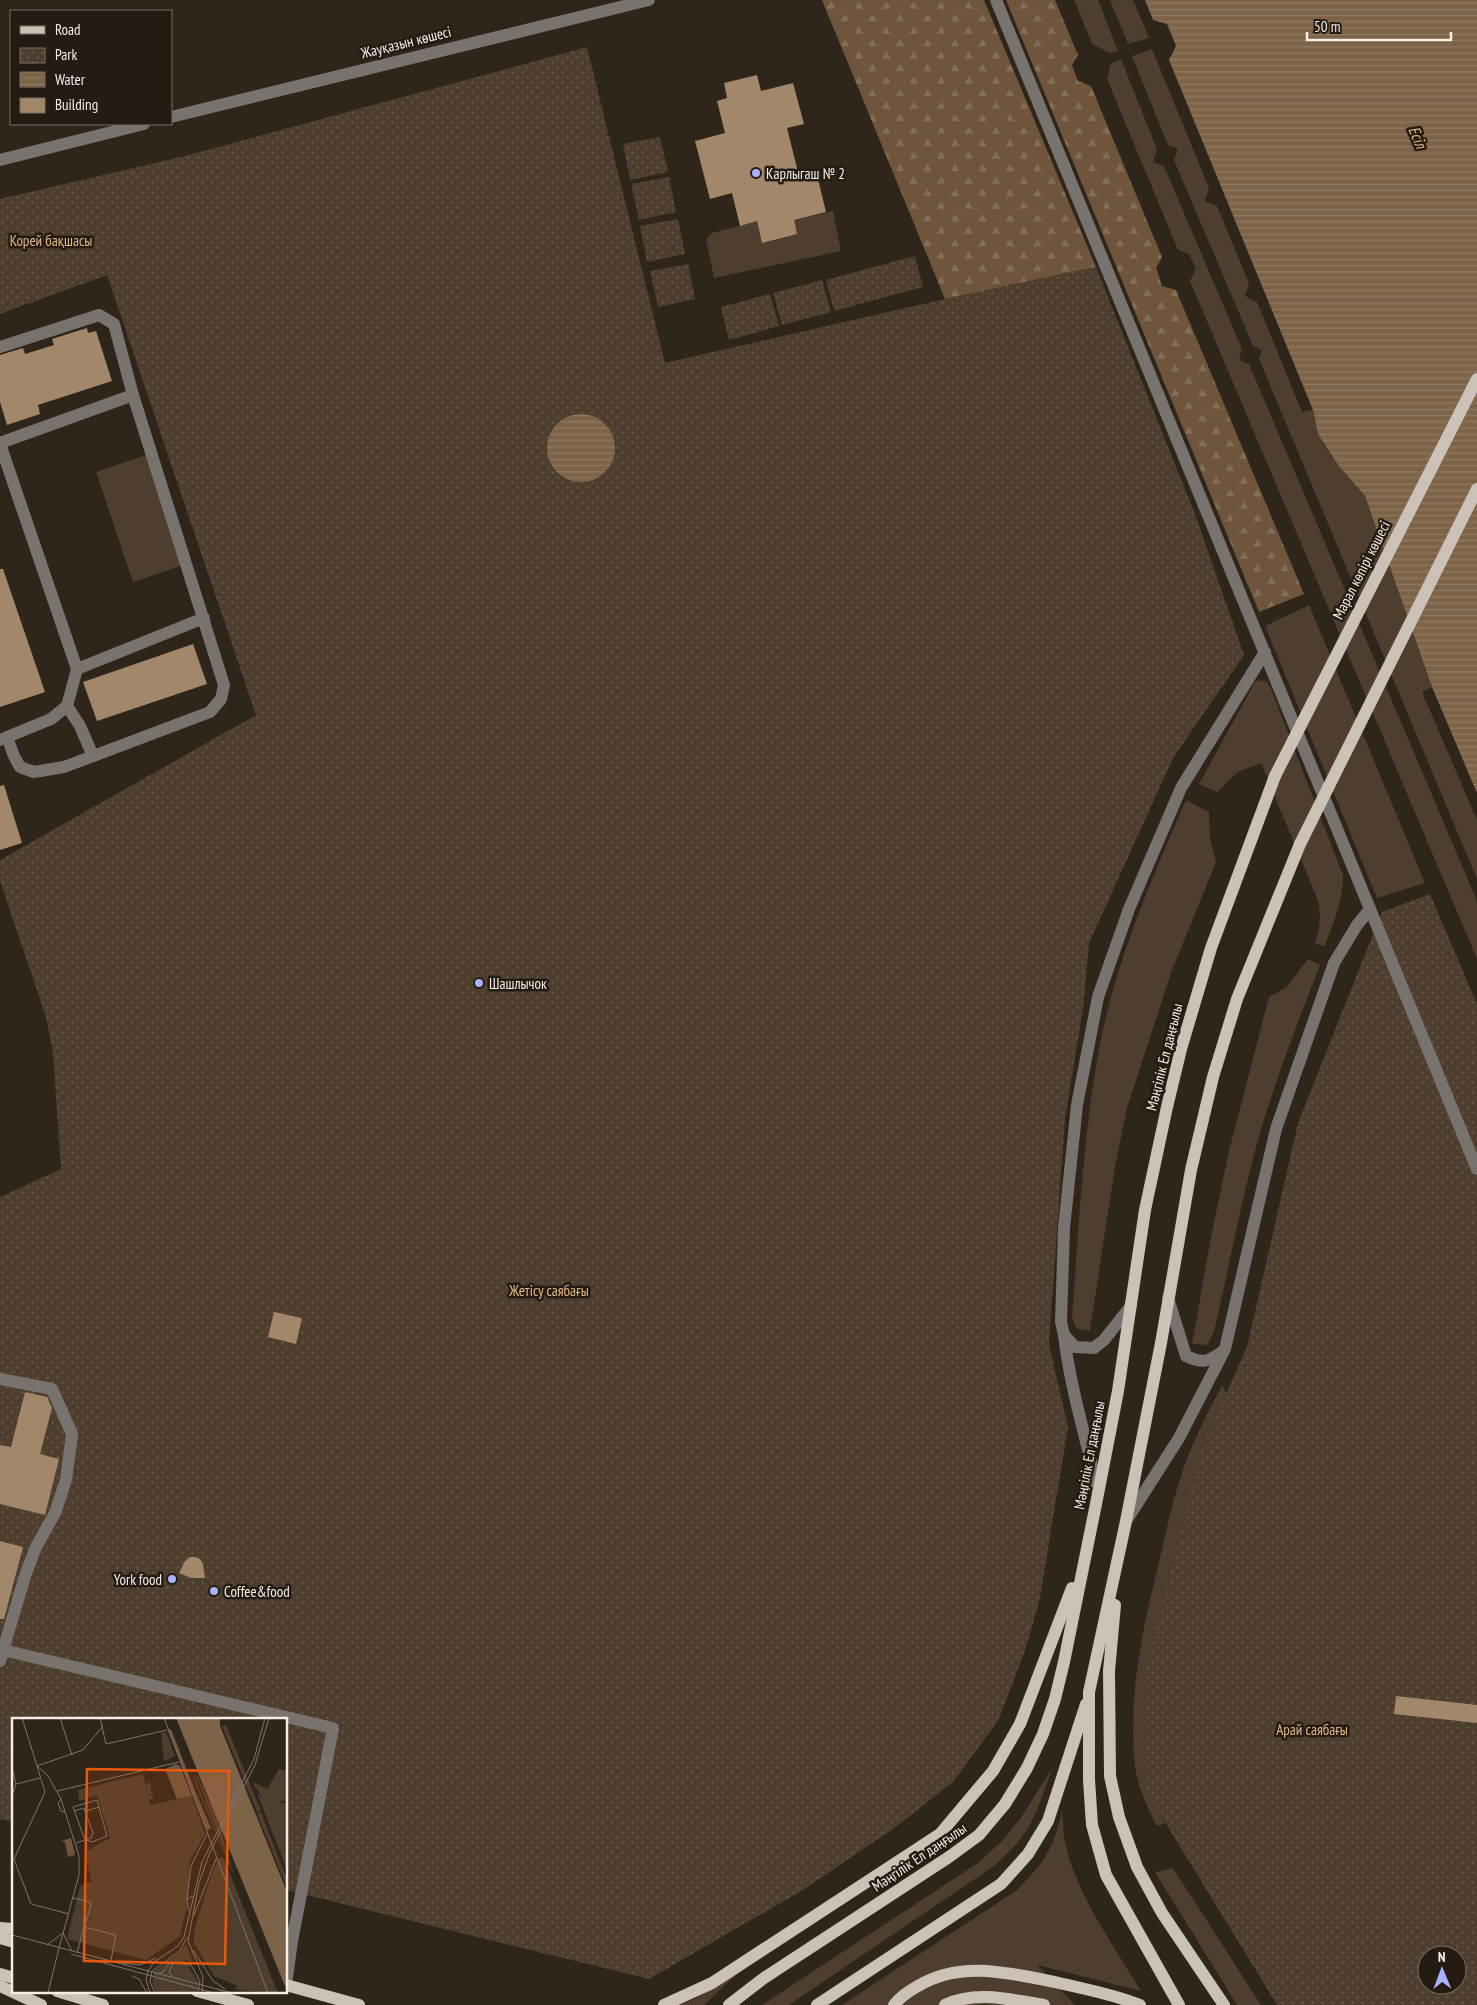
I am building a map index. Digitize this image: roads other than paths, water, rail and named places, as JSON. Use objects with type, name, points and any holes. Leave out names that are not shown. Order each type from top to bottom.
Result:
[{"type":"main road","name":"Марал көпірі көшесі","points":[[1275,776],[1477,379]]},
{"type":"main road","points":[[817,2005],[1002,1884],[1028,1854],[1048,1821],[1089,1692],[1126,1521],[1161,1343],[1191,1170],[1213,1077],[1237,998],[1300,844],[1477,489]]},
{"type":"main road","name":"Мәңгілік Ел даңғылы","points":[[729,2005],[764,1978],[949,1858],[979,1835],[1005,1804],[1027,1768],[1043,1734],[1055,1699],[1098,1494],[1118,1391],[1145,1210],[1181,1049],[1211,948],[1275,776]]},
{"type":"main road","points":[[1120,1548],[1109,1671],[1110,1776],[1119,1817],[1137,1867],[1162,1913],[1224,2005]]},
{"type":"main road","points":[[664,2005],[712,1983],[940,1834],[993,1771],[1020,1724],[1084,1558]]},
{"type":"main road","points":[[1089,1692],[1088,1780],[1092,1825],[1106,1875],[1179,2005]]},
{"type":"main road","points":[[894,2005],[909,1991],[924,1982],[940,1975],[962,1970],[1011,1972],[1099,1992],[1140,2005]]},
{"type":"main road","points":[[0,1986],[12,1992]]},
{"type":"main road","points":[[288,1986],[359,2005]]},
{"type":"main road","points":[[13,1992],[41,2005]]},
{"type":"main road","points":[[60,1992],[103,2005]]},
{"type":"main road","points":[[203,1993],[248,2005]]},
{"type":"main road","points":[[945,2005],[974,1997],[996,1998],[1044,2005]]},
{"type":"street","name":"Жауқазын көшесі","points":[[172,117],[649,0]]},
{"type":"street","points":[[996,0],[1477,1169]]},
{"type":"street","points":[[0,160],[140,125]]},
{"type":"street","points":[[0,346],[99,315],[114,324],[133,395],[224,685],[221,699],[210,712],[64,767],[34,772],[20,767],[4,738],[51,719],[67,706],[77,669],[0,444],[133,395]]},
{"type":"street","points":[[77,669],[204,618]]},
{"type":"street","points":[[1098,1494],[1067,1364],[1062,1322],[1064,1228],[1077,1105],[1098,997],[1129,909],[1181,788],[1265,652]]},
{"type":"street","points":[[67,706],[80,726],[93,756]]},
{"type":"street","points":[[1126,1521],[1179,1438],[1225,1349],[1276,1128],[1334,963],[1357,925],[1370,908]]},
{"type":"street","points":[[1168,1298],[1186,1356],[1198,1362],[1211,1360],[1225,1349]]},
{"type":"street","points":[[1064,1335],[1075,1346],[1094,1348],[1104,1340],[1131,1306]]},
{"type":"street","points":[[0,1379],[52,1389],[72,1434],[66,1480],[55,1513],[36,1547],[26,1573],[1,1656],[287,1718]]},
{"type":"street","points":[[288,1718],[333,1728],[295,1922],[288,1971]]},
{"type":"water","name":"Есіл","points":[[1145,0],[1477,0],[1477,793],[1432,687],[1365,496],[1338,465],[1318,434],[1313,410],[1169,60],[1176,46],[1167,24],[1153,20]]},
{"type":"water","points":[[574,414],[588,414],[600,419],[610,429],[615,441],[615,455],[610,467],[600,477],[588,482],[574,482],[562,477],[552,467],[547,455],[547,441],[552,429],[562,419]]},
{"type":"place","name":"Карлыгаш № 2","points":[[756,173]]},
{"type":"place","name":"Шашлычок","points":[[479,983]]},
{"type":"place","name":"York food","points":[[172,1579]]},
{"type":"place","name":"Coffee&food","points":[[214,1591]]},
{"type":"park label","name":"Корей бақшасы","points":[[51,240]]},
{"type":"park label","name":"Жетісу саябағы","points":[[549,1290]]},
{"type":"park label","name":"Арай саябағы","points":[[1312,1729]]}]
